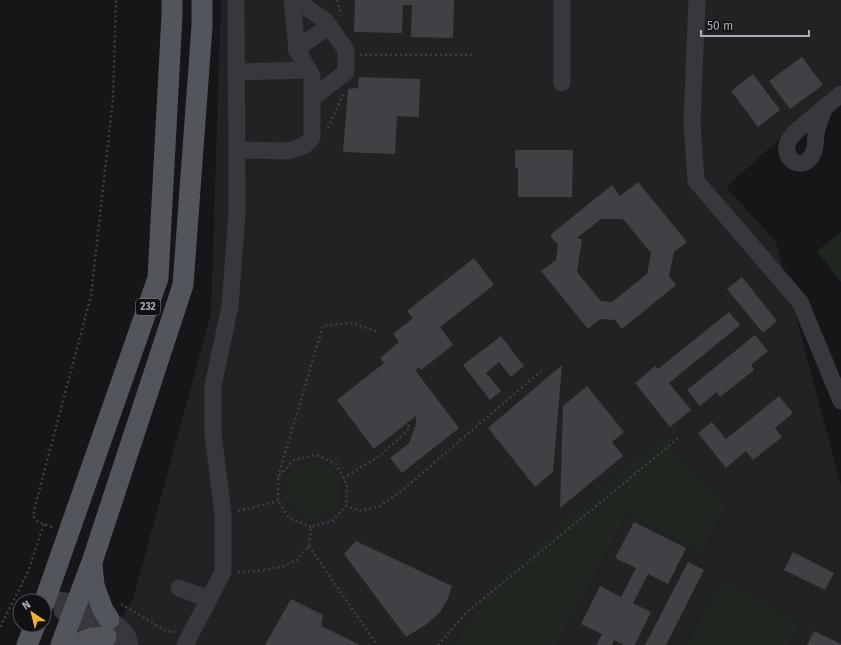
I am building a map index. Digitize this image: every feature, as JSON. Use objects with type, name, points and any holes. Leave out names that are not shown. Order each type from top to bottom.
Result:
[{"type":"main road","name":"232","points":[[47,593],[158,278],[172,0]]},
{"type":"main road","name":"232","points":[[61,645],[92,562],[183,286],[202,26],[202,0]]},
{"type":"main road","points":[[74,645],[92,638],[113,626],[103,610],[94,585],[92,562]]},
{"type":"main road","points":[[26,645],[31,633]]},
{"type":"street","points":[[188,639],[223,572],[223,514],[213,434],[214,386],[230,306],[238,213],[236,0]]},
{"type":"street","points":[[237,150],[289,151],[305,145],[312,138],[312,76],[296,48],[293,0]]},
{"type":"street","points":[[293,0],[325,20],[346,50],[346,72],[312,98]]},
{"type":"street","points":[[562,0],[562,83]]},
{"type":"street","points":[[697,0],[692,122],[696,181],[800,302],[841,400]]},
{"type":"street","points":[[296,48],[329,26]]},
{"type":"street","points":[[236,72],[309,70]]},
{"type":"street","points":[[824,109],[841,94]]},
{"type":"street","points":[[179,588],[209,599]]},
{"type":"street","points":[[52,602],[113,626],[119,626],[127,635],[130,645]]},
{"type":"path","points":[[56,529],[38,522],[33,516],[91,296],[113,99],[116,0]]},
{"type":"path","points":[[354,55],[472,55]]},
{"type":"path","points":[[278,477],[294,460],[317,455],[336,464],[347,485],[346,506],[332,521],[311,527],[289,518],[278,501],[278,477],[323,326],[352,323],[378,332]]},
{"type":"path","points":[[346,506],[360,511],[380,506],[399,493],[541,371]]},
{"type":"path","points":[[343,478],[381,455],[409,429],[408,422]]},
{"type":"path","points":[[438,645],[466,613],[679,437]]},
{"type":"path","points":[[223,514],[278,501]]},
{"type":"path","points":[[0,626],[28,572],[44,524]]},
{"type":"path","points":[[223,572],[258,572],[281,567],[297,560],[309,546],[311,527]]},
{"type":"path","points":[[309,546],[377,645]]},
{"type":"path","points":[[113,626],[166,632],[188,639]]},
{"type":"shaded area","points":[[221,0],[841,0],[841,84],[726,187],[776,242],[841,485],[841,645],[106,645],[133,599],[211,314]]},
{"type":"shaded area","points":[[841,232],[841,282],[817,251]]},
{"type":"shaded area","points":[[660,438],[727,505],[702,551],[627,515],[557,645],[453,645],[501,575]]},
{"type":"shaded area","points":[[306,463],[325,464],[333,469],[341,484],[340,502],[328,515],[311,519],[299,514],[291,508],[285,497],[286,479],[296,469]]},
{"type":"shaded area","points":[[721,580],[801,622],[789,645],[687,645]]},
{"type":"building","points":[[355,0],[454,0],[453,38],[411,37],[412,5],[403,5],[402,33],[354,32]]},
{"type":"building","points":[[802,57],[823,85],[790,109],[769,81]]},
{"type":"building","points":[[753,74],[780,110],[758,127],[731,91]]},
{"type":"building","points":[[359,77],[420,79],[419,117],[397,116],[395,154],[343,152],[348,89],[358,88]]},
{"type":"building","points":[[515,150],[573,150],[572,197],[518,197],[518,168],[515,168]]},
{"type":"building","points":[[638,182],[687,242],[674,252],[669,276],[676,285],[622,329],[615,320],[600,319],[588,329],[541,271],[556,260],[558,245],[550,235],[612,185],[620,196]],"holes":[[[601,219],[623,219],[651,253],[647,274],[612,302],[601,301],[577,272],[582,239],[577,238]]]},
{"type":"building","points":[[474,258],[494,285],[440,327],[453,345],[421,370],[419,367],[415,370],[459,428],[402,473],[390,458],[409,443],[416,424],[416,416],[374,449],[337,400],[384,363],[380,358],[399,342],[393,334],[413,318],[407,311]]},
{"type":"building","points":[[742,277],[777,321],[763,333],[727,289]]},
{"type":"building","points":[[729,312],[740,325],[669,383],[691,410],[670,427],[635,383],[655,366],[658,369]]},
{"type":"building","points":[[755,335],[768,351],[751,365],[754,370],[720,397],[717,392],[700,406],[687,390]]},
{"type":"building","points":[[501,336],[524,366],[511,377],[499,362],[486,373],[501,391],[490,400],[463,365]]},
{"type":"building","points":[[562,365],[553,472],[535,487],[488,428]]},
{"type":"building","points":[[587,386],[624,432],[612,442],[623,456],[560,508],[563,406]]},
{"type":"building","points":[[779,396],[793,413],[775,428],[782,437],[753,460],[746,451],[726,468],[698,433],[712,422],[726,439]]},
{"type":"building","points":[[634,522],[686,548],[668,584],[648,574],[633,603],[651,612],[635,645],[624,645],[614,640],[612,645],[596,645],[602,634],[581,624],[600,586],[621,597],[636,568],[615,558]]},
{"type":"building","points":[[356,541],[452,586],[448,598],[440,612],[427,624],[406,637],[344,554]]},
{"type":"building","points":[[793,552],[834,573],[825,590],[784,570]]},
{"type":"building","points":[[688,562],[704,570],[666,645],[645,645]]},
{"type":"building","points":[[291,599],[323,615],[321,626],[360,645],[265,645]]},
{"type":"building","points":[[814,631],[841,644],[841,645],[807,645]]}]
